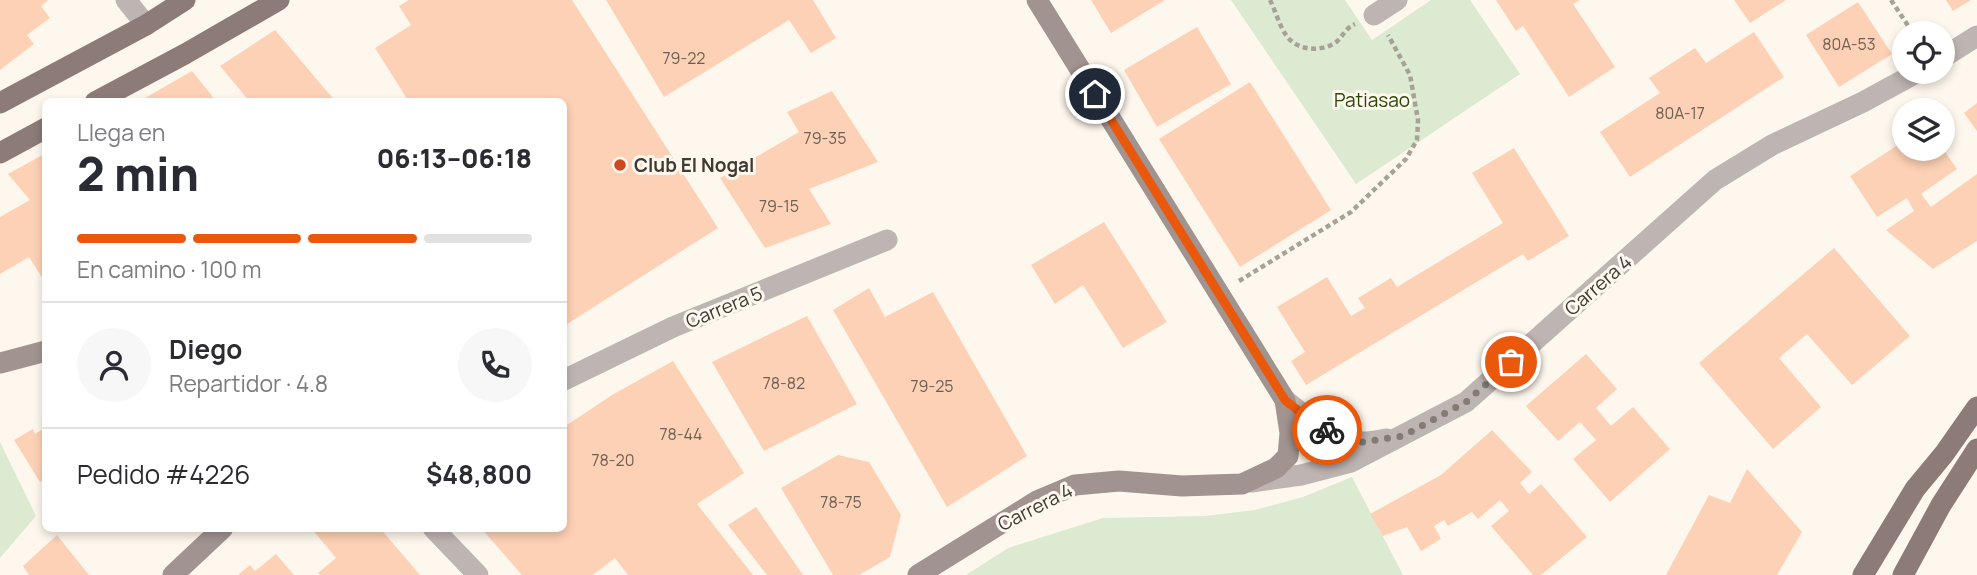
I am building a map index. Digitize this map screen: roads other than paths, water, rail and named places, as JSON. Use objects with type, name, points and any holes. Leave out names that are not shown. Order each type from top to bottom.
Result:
[{"type":"main road","points":[[0,103],[146,25],[185,0]]},
{"type":"main road","points":[[102,98],[279,0]]},
{"type":"main road","points":[[0,153],[42,130]]},
{"type":"main road","points":[[1863,575],[1915,489],[1977,407]]},
{"type":"main road","points":[[1903,575],[1941,505],[1977,449]]},
{"type":"street","points":[[127,0],[146,25]]},
{"type":"street","points":[[1037,0],[1285,400],[1315,424],[1343,438],[1363,442],[1403,436]]},
{"type":"street","points":[[1374,15],[1397,0]]},
{"type":"street","points":[[1955,50],[1977,36]]},
{"type":"street","name":"Carrera 4","points":[[918,575],[1037,501],[1076,485],[1119,481],[1182,486],[1242,484],[1301,475],[1351,462],[1403,436],[1466,402],[1715,180],[1772,145],[1896,84]]},
{"type":"street","name":"Carrera 5","points":[[567,379],[673,327],[887,240]]},
{"type":"street","points":[[0,363],[42,352]]},
{"type":"street","points":[[1242,484],[1276,468],[1288,456],[1290,433],[1285,400]]},
{"type":"street","points":[[173,575],[219,532]]},
{"type":"street","points":[[437,532],[478,575]]},
{"type":"place","name":"Club El Nogal","points":[[620,165]]},
{"type":"park label","name":"Patiasao","points":[[1372,100]]}]
